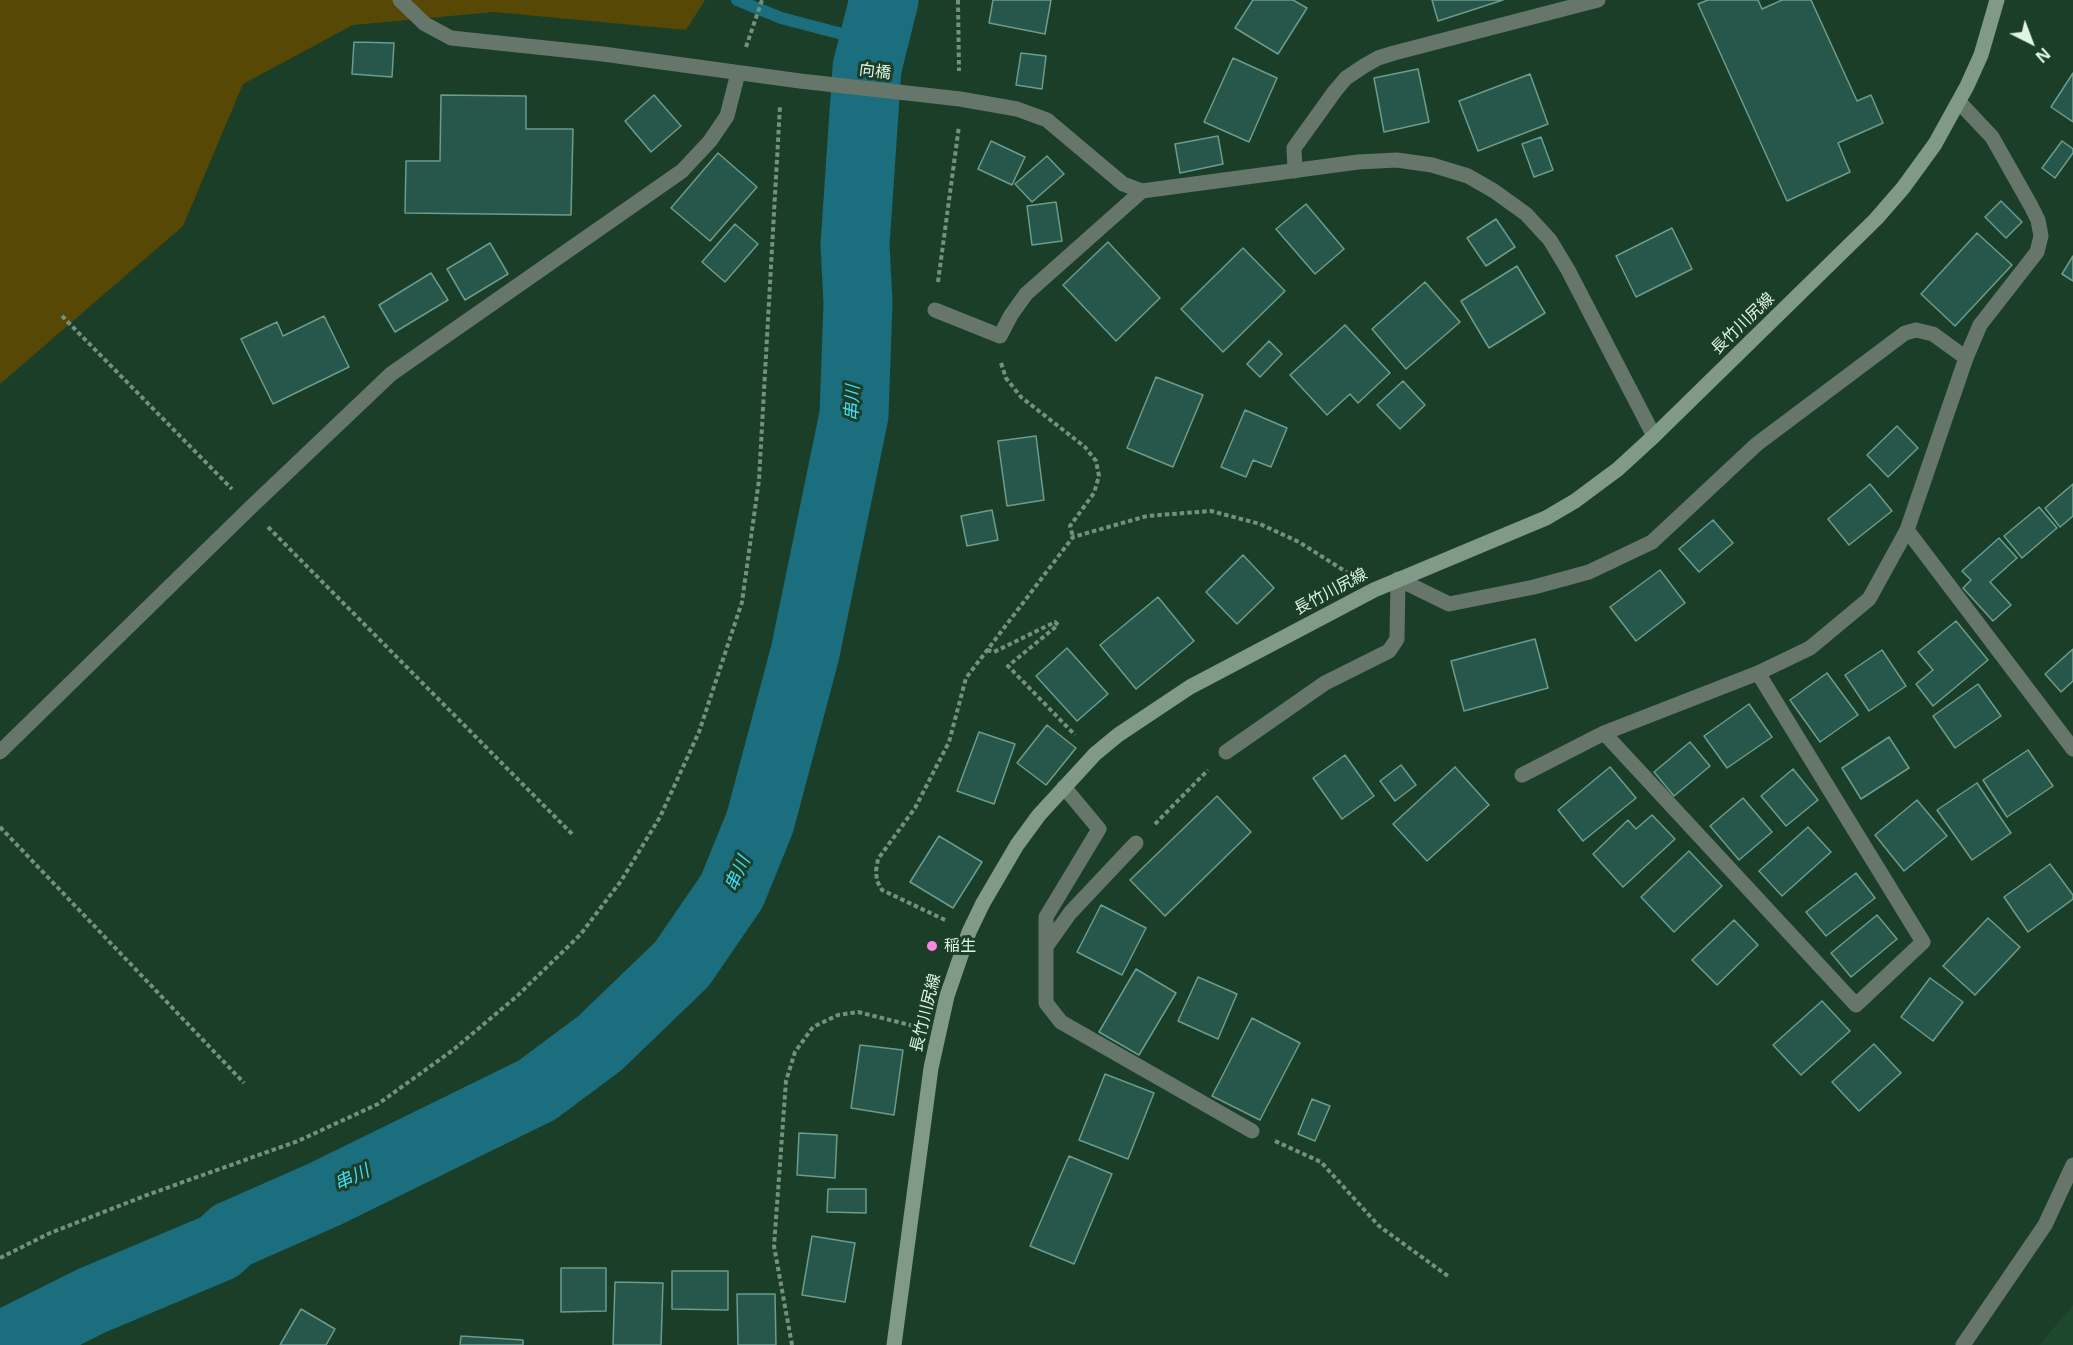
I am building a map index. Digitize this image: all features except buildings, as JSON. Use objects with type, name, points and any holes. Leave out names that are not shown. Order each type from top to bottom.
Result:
[{"type":"main road","name":"長竹川尻線","points":[[894,1345],[931,1068],[947,996],[969,932],[993,884],[1039,815],[1095,754],[1118,735],[1190,687],[1374,590],[1546,518],[1592,490],[1654,436],[1876,219],[1920,166],[1959,102],[1981,55],[1997,0]]},
{"type":"street","name":"向橋","points":[[400,0],[425,24],[451,38],[603,54],[1017,109],[1047,120],[1123,184],[1142,190]]},
{"type":"street","points":[[1295,171],[1294,148],[1335,91],[1346,78],[1378,58],[1598,0]]},
{"type":"street","points":[[0,752],[391,374],[682,171],[710,141],[727,116],[738,73]]},
{"type":"street","points":[[1522,775],[1604,733],[1758,674],[1810,648],[1869,599],[1907,530],[1966,358],[1980,325],[2037,252],[2042,236],[2031,206],[1992,137],[1959,102]]},
{"type":"street","points":[[935,310],[1000,336],[1026,294],[1142,190],[1358,162],[1397,160],[1432,165],[1468,176],[1494,190],[1526,214],[1550,240],[1568,270],[1654,436]]},
{"type":"street","points":[[1226,752],[1324,683],[1389,651],[1397,639],[1398,579],[1449,604],[1534,587],[1590,572],[1652,542],[1757,444],[1905,333],[1916,330],[1933,334],[1966,358]]},
{"type":"street","points":[[1907,530],[2073,749]]},
{"type":"street","points":[[1604,733],[1856,1005],[1923,942],[1758,674]]},
{"type":"street","points":[[1064,787],[1099,829],[1046,917],[1048,944],[1046,1003],[1061,1022],[1252,1131]]},
{"type":"street","points":[[1048,944],[1070,913],[1136,843]]},
{"type":"street","points":[[1963,1345],[2045,1225],[2073,1165]]},
{"type":"path","points":[[753,30],[762,0]]},
{"type":"path","points":[[935,310],[960,119],[953,99],[958,0]]},
{"type":"path","points":[[0,1258],[50,1233],[147,1195],[298,1141],[378,1104],[453,1050],[516,997],[580,935],[621,881],[660,817],[699,732],[742,602],[759,480],[781,78]]},
{"type":"path","points":[[63,316],[574,836]]},
{"type":"path","points":[[1000,336],[999,358],[1006,378],[1021,396],[1085,447],[1096,462],[1099,476],[1094,494],[1070,526],[1072,537]]},
{"type":"path","points":[[969,932],[882,890],[877,881],[878,859],[915,807],[949,742],[966,678],[1072,537],[1147,516],[1211,511],[1260,524],[1321,556]]},
{"type":"path","points":[[987,650],[994,652],[1055,622],[1058,625],[1008,666],[1095,754]]},
{"type":"path","points":[[1136,843],[1226,752]]},
{"type":"path","points":[[0,827],[244,1083]]},
{"type":"path","points":[[792,1345],[774,1246],[786,1081],[795,1053],[813,1027],[838,1015],[858,1012],[938,1032]]},
{"type":"path","points":[[1252,1131],[1321,1162],[1379,1226],[1448,1275]]},
{"type":"shaded area","points":[[0,0],[705,0],[686,30],[494,12],[353,25],[243,84],[183,226],[0,384]]},
{"type":"shaded area","points":[[2073,1305],[2073,1345],[2039,1345]]},
{"type":"waterway","points":[[737,0],[781,18],[873,42]]},
{"type":"waterway","name":"串川","points":[[3,1345],[91,1301],[219,1247],[232,1235],[325,1194],[537,1090],[600,1043],[682,964],[732,891],[760,822],[805,653],[854,415],[858,303],[855,245],[867,68],[884,0]]},
{"type":"place","name":"稲生","points":[[932,946]]}]
